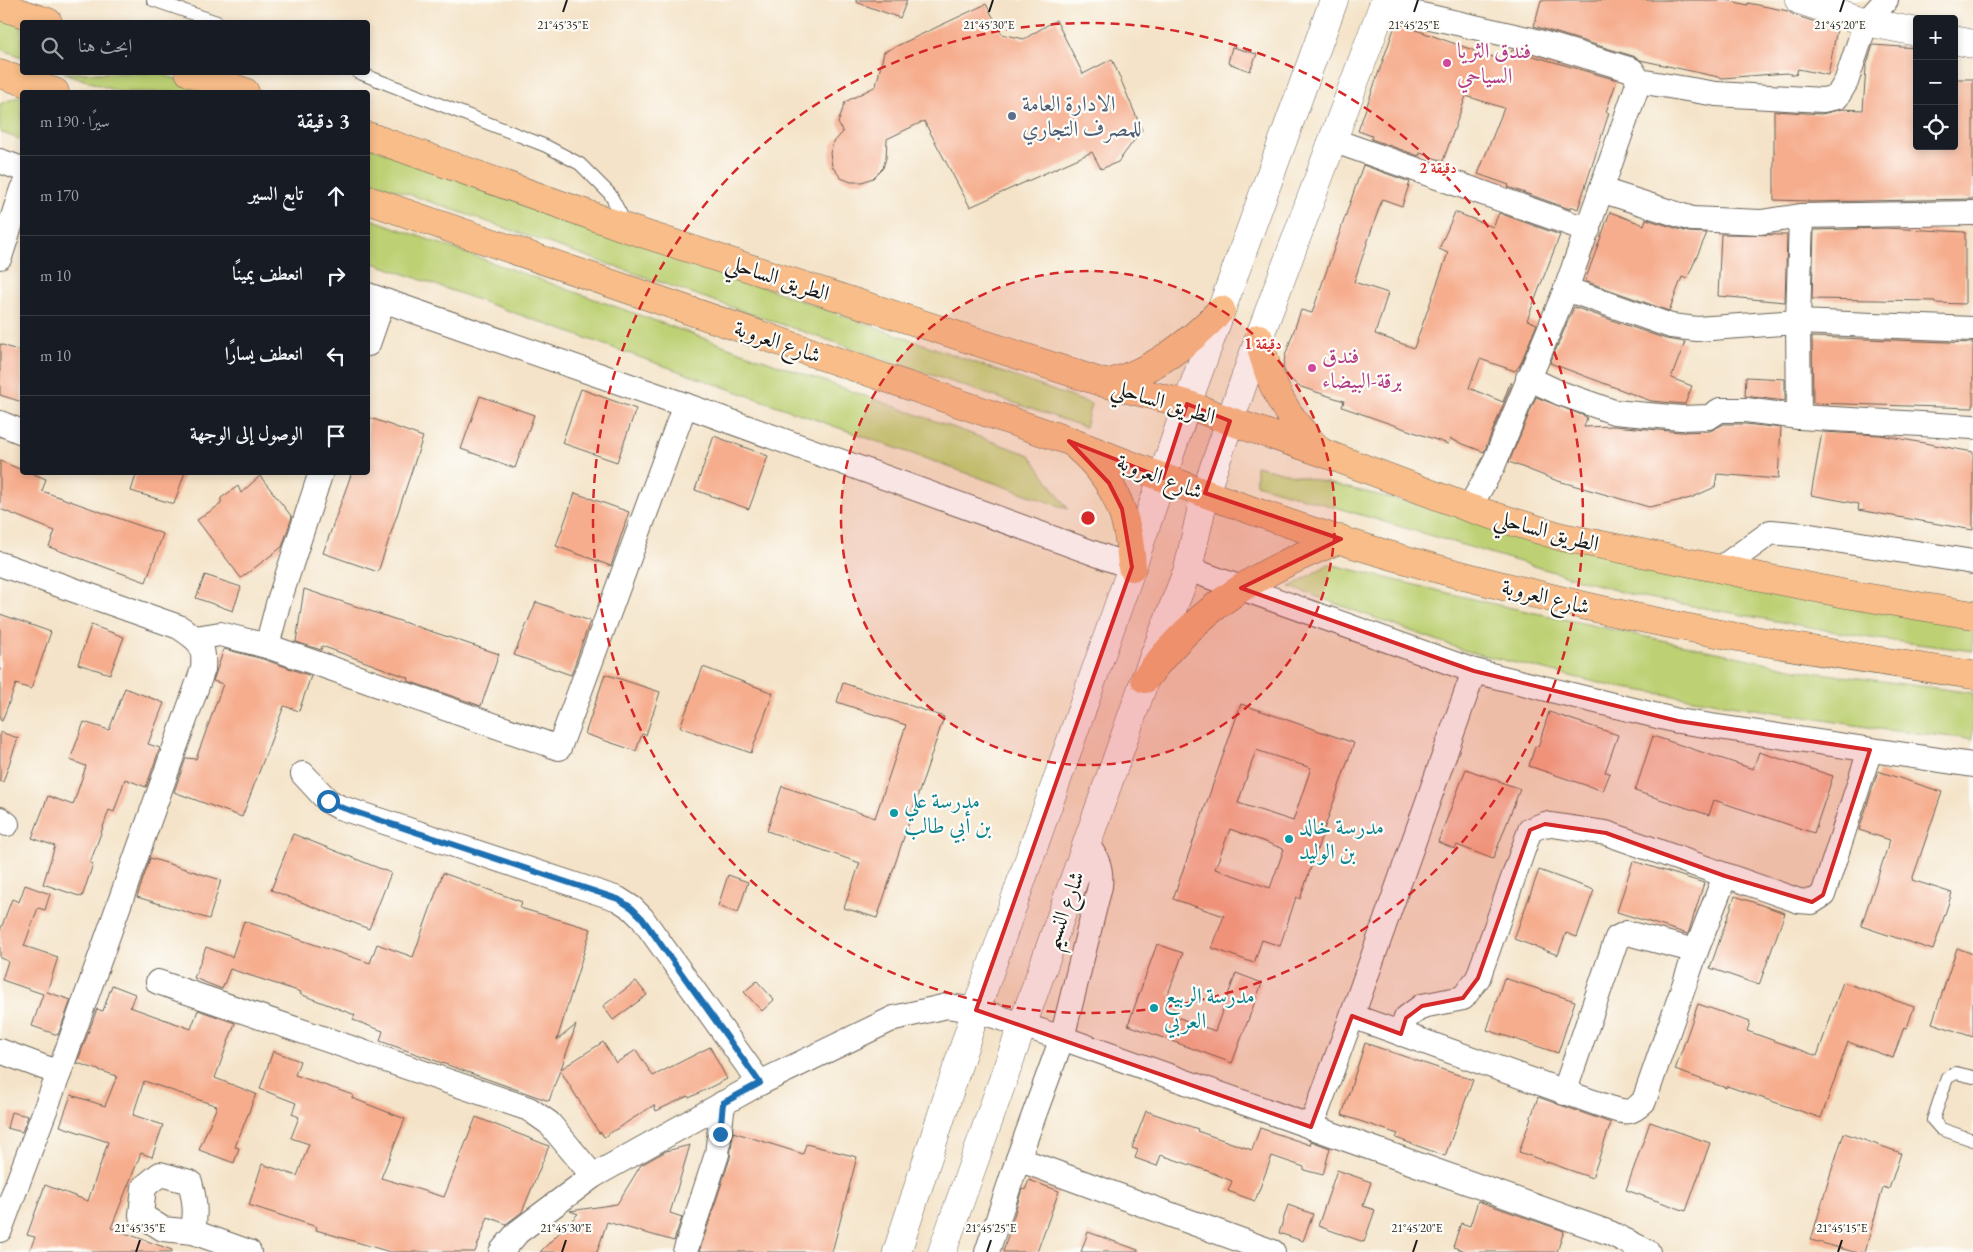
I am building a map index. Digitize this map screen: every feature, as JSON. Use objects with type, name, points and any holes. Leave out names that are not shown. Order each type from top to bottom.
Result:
[{"type":"highway","points":[[0,6],[42,20]]},
{"type":"highway","points":[[0,74],[49,90]]},
{"type":"highway","points":[[197,75],[239,90]]},
{"type":"highway","name":"الطريق الساحلي","points":[[370,137],[629,229],[1108,384],[1187,404],[1469,508],[1562,536],[1846,594],[1973,615]]},
{"type":"highway","name":"شارع العروبة","points":[[370,201],[1069,441],[1163,478],[1278,519],[1417,562],[1552,598],[1681,627],[1824,653],[1973,675]]},
{"type":"highway","points":[[1108,384],[1128,378],[1154,366],[1179,350],[1221,310]]},
{"type":"highway","points":[[1258,338],[1264,364],[1286,412],[1302,433],[1321,452]]},
{"type":"highway","points":[[1069,441],[1091,460],[1110,483],[1122,510],[1130,538],[1132,567]]},
{"type":"highway","points":[[1145,679],[1171,646],[1214,606],[1287,562],[1341,539]]},
{"type":"street","points":[[897,1252],[976,1010],[1163,478],[1187,404],[1334,0]]},
{"type":"street","points":[[1799,0],[1866,22],[1913,31]]},
{"type":"street","points":[[1383,3],[1532,40],[1632,70],[1639,81],[1716,94],[1823,100],[1837,97],[1846,82],[1866,22],[1886,0]]},
{"type":"street","name":"شارع النسيم","points":[[942,1252],[1145,679],[1188,569],[1205,493],[1258,338],[1383,3]]},
{"type":"street","points":[[1958,41],[1973,44]]},
{"type":"street","points":[[1469,508],[1493,466],[1566,289],[1639,81]]},
{"type":"street","points":[[1332,140],[1588,230]]},
{"type":"street","points":[[0,161],[20,168]]},
{"type":"street","points":[[1601,190],[1692,219],[1761,222],[1801,216],[1973,213]]},
{"type":"street","points":[[0,257],[20,194]]},
{"type":"street","points":[[1799,417],[1798,322],[1801,216]]},
{"type":"street","points":[[1566,289],[1671,326],[1697,329],[1798,322],[1973,329]]},
{"type":"street","points":[[370,331],[375,298],[685,405],[1132,567]]},
{"type":"street","points":[[1528,378],[1560,393],[1614,412],[1681,418],[1709,416],[1720,410],[1746,410],[1799,417],[1973,427]]},
{"type":"street","points":[[196,638],[220,634],[266,646],[559,748],[685,405]]},
{"type":"street","points":[[0,423],[20,431]]},
{"type":"street","points":[[266,646],[320,475]]},
{"type":"street","points":[[1720,569],[1771,532],[1804,535],[1973,562]]},
{"type":"street","points":[[0,564],[179,628],[196,638],[204,653],[203,669],[59,1073],[0,1230]]},
{"type":"street","points":[[1188,569],[1474,671],[1678,721],[1973,765]]},
{"type":"street","points":[[1310,1127],[1352,1016],[1474,671]]},
{"type":"street","points":[[1401,1034],[1406,1018],[1422,1006],[1464,998],[1478,978],[1530,830],[1545,824],[1606,833],[1799,901],[1812,902],[1823,895],[1870,750]]},
{"type":"street","points":[[303,774],[328,801],[340,807],[618,899],[632,908],[642,918],[760,1083]]},
{"type":"street","points":[[986,1252],[1062,1038],[1101,879],[1098,862],[1086,844]]},
{"type":"street","points":[[1352,1016],[1564,1092],[1626,1112],[1635,1110],[1644,1101],[1696,951],[1725,876]]},
{"type":"street","points":[[1564,1092],[1617,938],[1627,933],[1696,951]]},
{"type":"street","points":[[158,982],[529,1109],[549,1123],[593,1176]]},
{"type":"street","points":[[501,1252],[518,1232],[593,1176],[723,1103],[894,1018],[947,1006],[976,1010],[1062,1038],[1610,1233],[1648,1252]]},
{"type":"street","points":[[0,1051],[59,1073]]},
{"type":"street","points":[[685,1252],[717,1154],[723,1103]]},
{"type":"street","points":[[1018,1159],[1273,1252]]},
{"type":"street","points":[[193,1232],[249,1252]]},
{"type":"lane","points":[[153,0],[211,20]]},
{"type":"lane","points":[[365,75],[546,146],[580,164],[610,194],[629,229]]},
{"type":"lane","points":[[1973,1077],[1956,1073],[1947,1078],[1934,1120],[1941,1129],[1973,1140]]},
{"type":"highlighted area","points":[[1187,404],[1230,421],[1205,493],[1341,539],[1241,588],[1474,671],[1678,721],[1870,750],[1823,895],[1812,902],[1725,876],[1606,833],[1545,824],[1530,830],[1478,978],[1463,998],[1422,1006],[1406,1018],[1401,1034],[1352,1016],[1311,1127],[976,1010],[1132,567],[1122,509],[1109,483],[1069,441],[1163,478]]},
{"type":"green space","points":[[0,16],[20,23],[20,56],[0,49]]},
{"type":"green space","points":[[70,75],[164,75],[209,90],[113,90]]},
{"type":"green space","points":[[20,96],[20,139],[0,132],[0,104]]},
{"type":"green space","points":[[370,147],[1091,404],[1085,427],[754,315],[370,181]]},
{"type":"green space","points":[[370,219],[1030,455],[1068,509],[370,262]]},
{"type":"green space","points":[[1256,466],[1794,594],[1973,623],[1973,651],[1870,638],[1632,595],[1256,484]]},
{"type":"green space","points":[[1329,564],[1489,603],[1805,671],[1973,693],[1973,739],[1886,730],[1612,686],[1466,651],[1290,587]]},
{"type":"building","points":[[856,0],[907,0],[900,18],[856,2]]},
{"type":"building","points":[[1541,0],[1726,0],[1788,11],[1794,15],[1837,29],[1828,75],[1798,69],[1796,75],[1786,73],[1723,78],[1640,60],[1636,57],[1534,26]]},
{"type":"building","points":[[986,4],[1002,34],[1024,39],[1056,20],[1083,74],[1112,59],[1142,130],[1118,162],[1101,169],[1092,152],[970,207],[924,121],[887,139],[886,158],[883,168],[873,178],[862,182],[851,182],[841,178],[832,166],[830,153],[833,143],[843,132],[838,123],[845,102],[876,86],[884,52]]},
{"type":"building","points":[[1396,23],[1507,62],[1512,50],[1617,80],[1606,112],[1609,113],[1578,209],[1571,206],[1570,209],[1478,174],[1504,108],[1466,96],[1443,161],[1420,153],[1419,156],[1371,139],[1372,136],[1358,131]]},
{"type":"building","points":[[1873,45],[1913,48],[1913,150],[1958,150],[1958,79],[1973,79],[1973,199],[1808,202],[1774,200],[1774,111],[1822,114],[1842,109],[1863,110],[1866,67]]},
{"type":"building","points":[[1232,47],[1257,54],[1250,71],[1228,63]]},
{"type":"building","points":[[1363,165],[1410,182],[1402,206],[1382,199],[1354,282],[1388,293],[1375,334],[1414,348],[1448,253],[1439,249],[1455,212],[1493,227],[1499,213],[1560,235],[1527,320],[1537,324],[1520,365],[1515,371],[1480,359],[1469,388],[1503,402],[1510,383],[1512,383],[1484,452],[1450,439],[1448,444],[1342,407],[1344,401],[1298,386],[1287,376],[1283,367],[1301,310],[1312,313]]},
{"type":"building","points":[[1610,212],[1644,225],[1646,219],[1688,232],[1707,233],[1687,279],[1682,277],[1669,311],[1585,281]]},
{"type":"building","points":[[1885,228],[1965,232],[1965,304],[1935,303],[1935,301],[1812,299],[1814,230]]},
{"type":"building","points":[[1721,234],[1787,235],[1785,302],[1718,296]]},
{"type":"building","points":[[1574,307],[1666,339],[1685,342],[1671,378],[1692,386],[1685,404],[1651,401],[1550,363]]},
{"type":"building","points":[[1812,337],[1973,343],[1973,408],[1813,403]]},
{"type":"building","points":[[0,344],[20,351],[20,401],[0,395]]},
{"type":"building","points":[[1746,377],[1785,379],[1785,401],[1745,396]]},
{"type":"building","points":[[581,389],[636,409],[617,462],[562,443]]},
{"type":"building","points":[[480,396],[534,415],[515,468],[461,449]]},
{"type":"building","points":[[1536,397],[1587,417],[1584,427],[1614,426],[1681,432],[1710,431],[1724,424],[1781,428],[1778,479],[1717,474],[1715,487],[1691,498],[1649,507],[1555,480],[1509,462]]},
{"type":"building","points":[[370,418],[423,437],[378,572],[323,553],[351,475],[370,475]]},
{"type":"building","points":[[1822,432],[1880,435],[1973,452],[1973,530],[1858,510],[1859,504],[1811,495]]},
{"type":"building","points":[[714,436],[768,456],[749,509],[695,490]]},
{"type":"building","points":[[0,461],[20,469],[20,475],[36,475],[46,479],[42,491],[163,534],[146,582],[49,547],[55,531],[0,509]]},
{"type":"building","points":[[136,475],[184,475],[174,504],[131,491]]},
{"type":"building","points":[[260,476],[292,517],[282,547],[241,578],[197,520],[221,504],[221,498],[238,486],[241,493]]},
{"type":"building","points":[[575,493],[629,512],[611,566],[556,546]]},
{"type":"building","points":[[205,575],[241,587],[233,611],[196,598]]},
{"type":"building","points":[[304,589],[499,654],[481,706],[408,681],[409,678],[322,646],[321,650],[296,642]]},
{"type":"building","points":[[536,602],[590,621],[571,675],[514,655]]},
{"type":"building","points":[[0,614],[51,632],[31,689],[16,684],[2,721],[0,720]]},
{"type":"building","points":[[91,625],[124,637],[110,674],[78,664]]},
{"type":"building","points":[[224,649],[263,659],[311,676],[299,711],[284,706],[242,817],[174,792],[186,758],[196,759],[223,684],[213,681]]},
{"type":"building","points":[[703,667],[773,693],[751,753],[680,727]]},
{"type":"building","points":[[605,674],[660,692],[646,735],[642,734],[636,751],[585,734]]},
{"type":"building","points":[[843,683],[944,717],[877,918],[844,908],[860,863],[767,831],[782,786],[875,818],[906,725],[837,702]]},
{"type":"building","points":[[125,688],[164,703],[148,744],[160,748],[146,787],[125,779],[114,812],[109,810],[90,863],[93,864],[82,897],[43,884],[55,846],[32,838],[48,796],[73,805],[86,766],[70,760],[84,722],[109,730]]},
{"type":"building","name":"مدرسة خالد بن الوليد","points":[[1241,704],[1354,743],[1300,899],[1296,897],[1280,946],[1262,940],[1254,963],[1212,948],[1224,916],[1173,899]],"holes":[[[1256,750],[1311,768],[1293,821],[1238,803]],[[1230,829],[1284,849],[1270,888],[1215,869]]]},
{"type":"building","points":[[1549,712],[1618,735],[1605,772],[1610,773],[1603,791],[1529,766],[1535,746],[1538,747]]},
{"type":"building","points":[[0,732],[18,738],[3,782],[0,781]]},
{"type":"building","points":[[1653,736],[1753,769],[1759,752],[1833,776],[1814,833],[1714,800],[1709,815],[1635,791]]},
{"type":"building","points":[[1466,769],[1520,789],[1493,859],[1457,845],[1455,849],[1438,842]]},
{"type":"building","points":[[1878,771],[1942,792],[1912,880],[1952,893],[1933,950],[1861,926],[1890,840],[1859,830]]},
{"type":"building","points":[[293,834],[391,873],[369,929],[271,890]]},
{"type":"building","points":[[150,858],[221,880],[209,919],[137,897]]},
{"type":"building","points":[[1633,861],[1704,883],[1688,934],[1617,912]]},
{"type":"building","points":[[1539,870],[1594,890],[1577,937],[1566,933],[1558,955],[1514,939]]},
{"type":"building","points":[[443,873],[522,902],[520,908],[591,929],[557,1040],[576,1025],[561,1069],[603,1042],[616,1063],[636,1050],[653,1076],[710,1047],[727,1079],[689,1098],[688,1096],[656,1111],[654,1105],[604,1137],[601,1132],[599,1133],[560,1070],[549,1101],[380,1041],[383,1031],[353,1020],[355,1015],[300,994],[301,992],[230,969],[222,989],[194,978],[206,947],[232,957],[244,921],[370,963],[377,944],[413,957]]},
{"type":"building","points":[[728,875],[748,882],[738,913],[718,906]]},
{"type":"building","points":[[25,885],[50,894],[45,910],[38,908],[24,946],[58,957],[47,992],[71,1000],[58,1035],[32,1026],[43,994],[2,980],[8,961],[0,958],[0,931],[12,899],[19,902]]},
{"type":"building","points":[[1735,896],[1785,913],[1759,985],[1710,968]]},
{"type":"building","name":"مدرسة الربيع العربي","points":[[1157,944],[1183,953],[1168,994],[1178,998],[1171,1015],[1215,1031],[1236,973],[1262,983],[1232,1063],[1128,1025]]},
{"type":"building","points":[[1957,948],[1973,954],[1973,1037],[1932,1023]]},
{"type":"building","points":[[1504,978],[1575,1001],[1558,1053],[1487,1030]]},
{"type":"building","points":[[636,981],[647,995],[613,1020],[603,1006]]},
{"type":"building","points":[[757,981],[774,1000],[762,1011],[744,992]]},
{"type":"building","points":[[1843,982],[1914,1007],[1907,1028],[1904,1027],[1893,1058],[1848,1042],[1821,1118],[1675,1070],[1698,1004],[1750,1022],[1747,1031],[1817,1056]]},
{"type":"building","points":[[112,985],[135,994],[130,1007],[191,1029],[198,1010],[235,1023],[215,1078],[256,1094],[235,1147],[239,1148],[234,1163],[199,1150],[217,1106],[144,1081],[133,1115],[163,1125],[152,1157],[141,1153],[111,1228],[172,1250],[172,1252],[29,1252],[35,1237],[27,1235],[45,1185],[88,1201],[108,1142],[60,1126],[71,1095],[105,1106],[117,1076],[77,1063],[97,1009],[103,1011]]},
{"type":"building","points":[[1365,1043],[1473,1080],[1445,1156],[1396,1138],[1398,1134],[1342,1115]]},
{"type":"building","points":[[273,1051],[300,1061],[295,1075],[353,1095],[352,1098],[405,1119],[381,1178],[444,1197],[476,1117],[549,1146],[522,1212],[506,1224],[488,1217],[475,1252],[390,1252],[316,1230],[317,1227],[249,1205],[262,1164],[297,1176],[309,1144],[291,1138],[299,1117],[292,1114],[296,1103],[260,1089]]},
{"type":"building","points":[[1538,1097],[1611,1123],[1592,1178],[1519,1152]]},
{"type":"building","points":[[1146,1111],[1252,1150],[1260,1128],[1310,1145],[1311,1141],[1330,1148],[1323,1175],[1304,1170],[1304,1167],[1272,1156],[1255,1201],[1228,1191],[1232,1181],[1208,1171],[1161,1155],[1157,1166],[1135,1158],[1138,1150],[1132,1148]]},
{"type":"building","points":[[11,1112],[28,1116],[22,1132],[7,1128]]},
{"type":"building","points":[[1650,1122],[1710,1143],[1686,1211],[1626,1190]]},
{"type":"building","points":[[733,1132],[803,1154],[806,1144],[857,1157],[832,1252],[699,1252],[730,1158]]},
{"type":"building","points":[[1844,1133],[1901,1153],[1889,1189],[1883,1187],[1865,1252],[1854,1252],[1811,1240]]},
{"type":"building","points":[[690,1145],[670,1213],[682,1217],[674,1241],[607,1222],[597,1252],[540,1252],[578,1214],[570,1211],[617,1204],[641,1165],[666,1151]]},
{"type":"building","points":[[1337,1170],[1371,1182],[1363,1206],[1375,1210],[1364,1242],[1318,1226]]},
{"type":"building","points":[[1029,1180],[1059,1191],[1037,1252],[1003,1252],[1022,1189],[1025,1190]]},
{"type":"building","points":[[1478,1201],[1564,1231],[1557,1252],[1469,1252],[1453,1247],[1461,1223],[1470,1226]]},
{"type":"building","points":[[1288,1205],[1313,1214],[1303,1241],[1279,1233]]},
{"type":"building","points":[[1088,1232],[1138,1250],[1138,1252],[1081,1252]]},
{"type":"place","name":"فندق الثريا السياحي","points":[[1447,63]]},
{"type":"place","name":"الادارة العامة للمصرف التجاري","points":[[1012,116]]},
{"type":"place","name":"فندق برقة-البيضاء","points":[[1312,368]]},
{"type":"place","name":"مدرسة علي بن أبي طالب","points":[[894,813]]},
{"type":"place","name":"مدرسة خالد بن الوليد","points":[[1289,839]]},
{"type":"place","name":"مدرسة الربيع العربي","points":[[1154,1008]]},
{"type":"route","points":[[328,801],[340,807],[618,899],[632,908],[642,918],[760,1083],[723,1103],[720,1134]]}]
